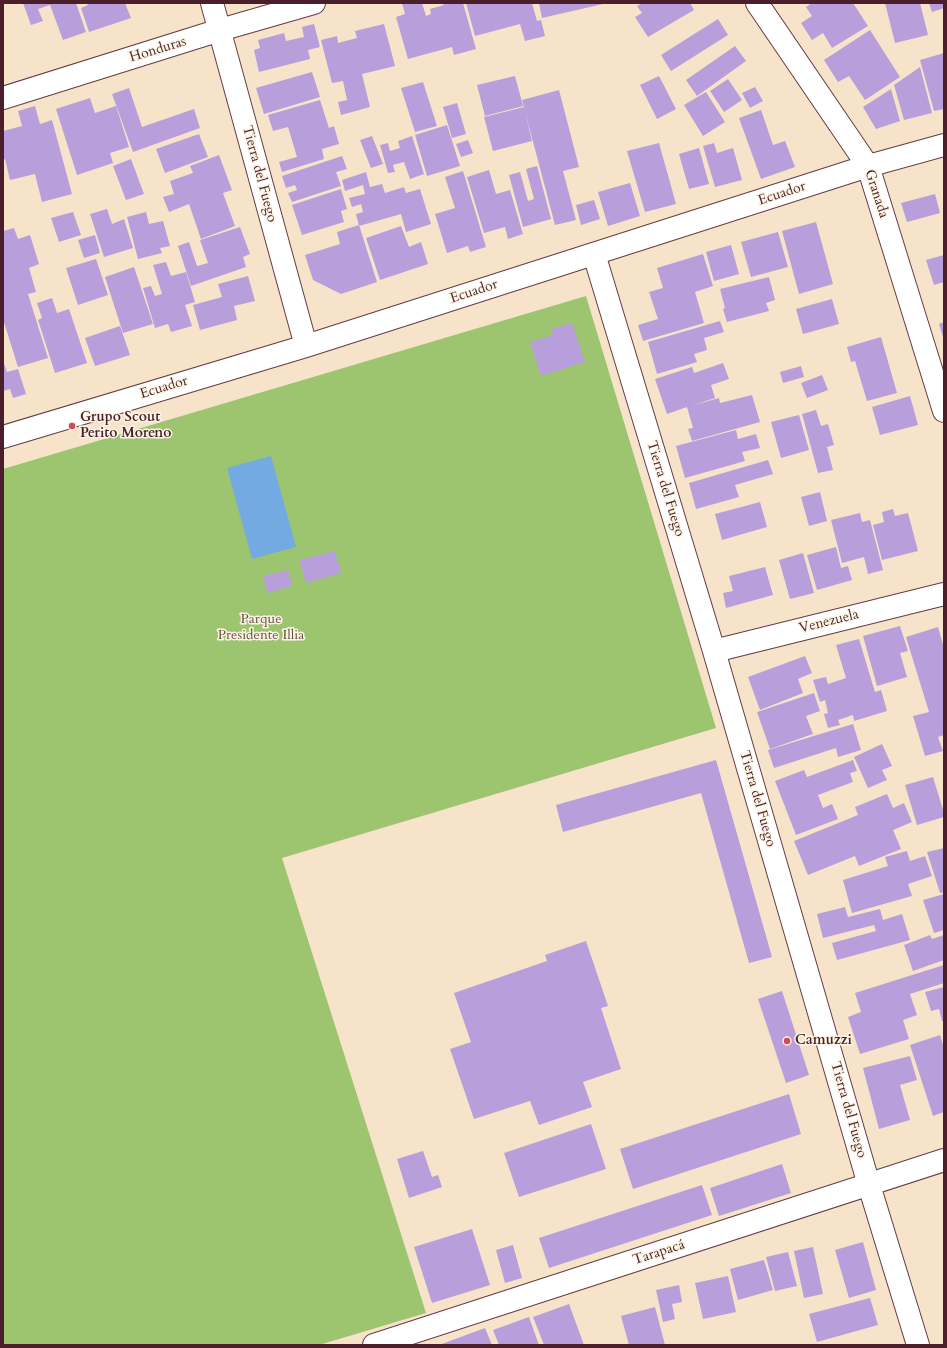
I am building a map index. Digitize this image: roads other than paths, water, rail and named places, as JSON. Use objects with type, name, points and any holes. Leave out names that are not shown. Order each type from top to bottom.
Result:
[{"type":"street","name":"Tierra del Fuego","points":[[212,3],[306,346]]},
{"type":"street","name":"Honduras","points":[[3,98],[220,30],[314,3]]},
{"type":"street","name":"Granada","points":[[757,3],[868,166],[944,411]]},
{"type":"street","name":"Ecuador","points":[[3,437],[306,346],[868,166],[944,145]]},
{"type":"street","name":"Tierra del Fuego","points":[[594,254],[714,651],[869,1184],[918,1345]]},
{"type":"street","name":"Venezuela","points":[[714,651],[944,594]]},
{"type":"street","name":"Tarapacá","points":[[374,1345],[414,1339],[869,1184],[944,1160]]},
{"type":"water","points":[[271,456],[296,547],[252,559],[227,468]]},
{"type":"place","name":"Grupo Scout Perito Moreno","points":[[72,426]]},
{"type":"place","name":"Camuzzi","points":[[787,1041]]},
{"type":"park label","name":"Parque Presidente Illia","points":[[261,628]]}]
